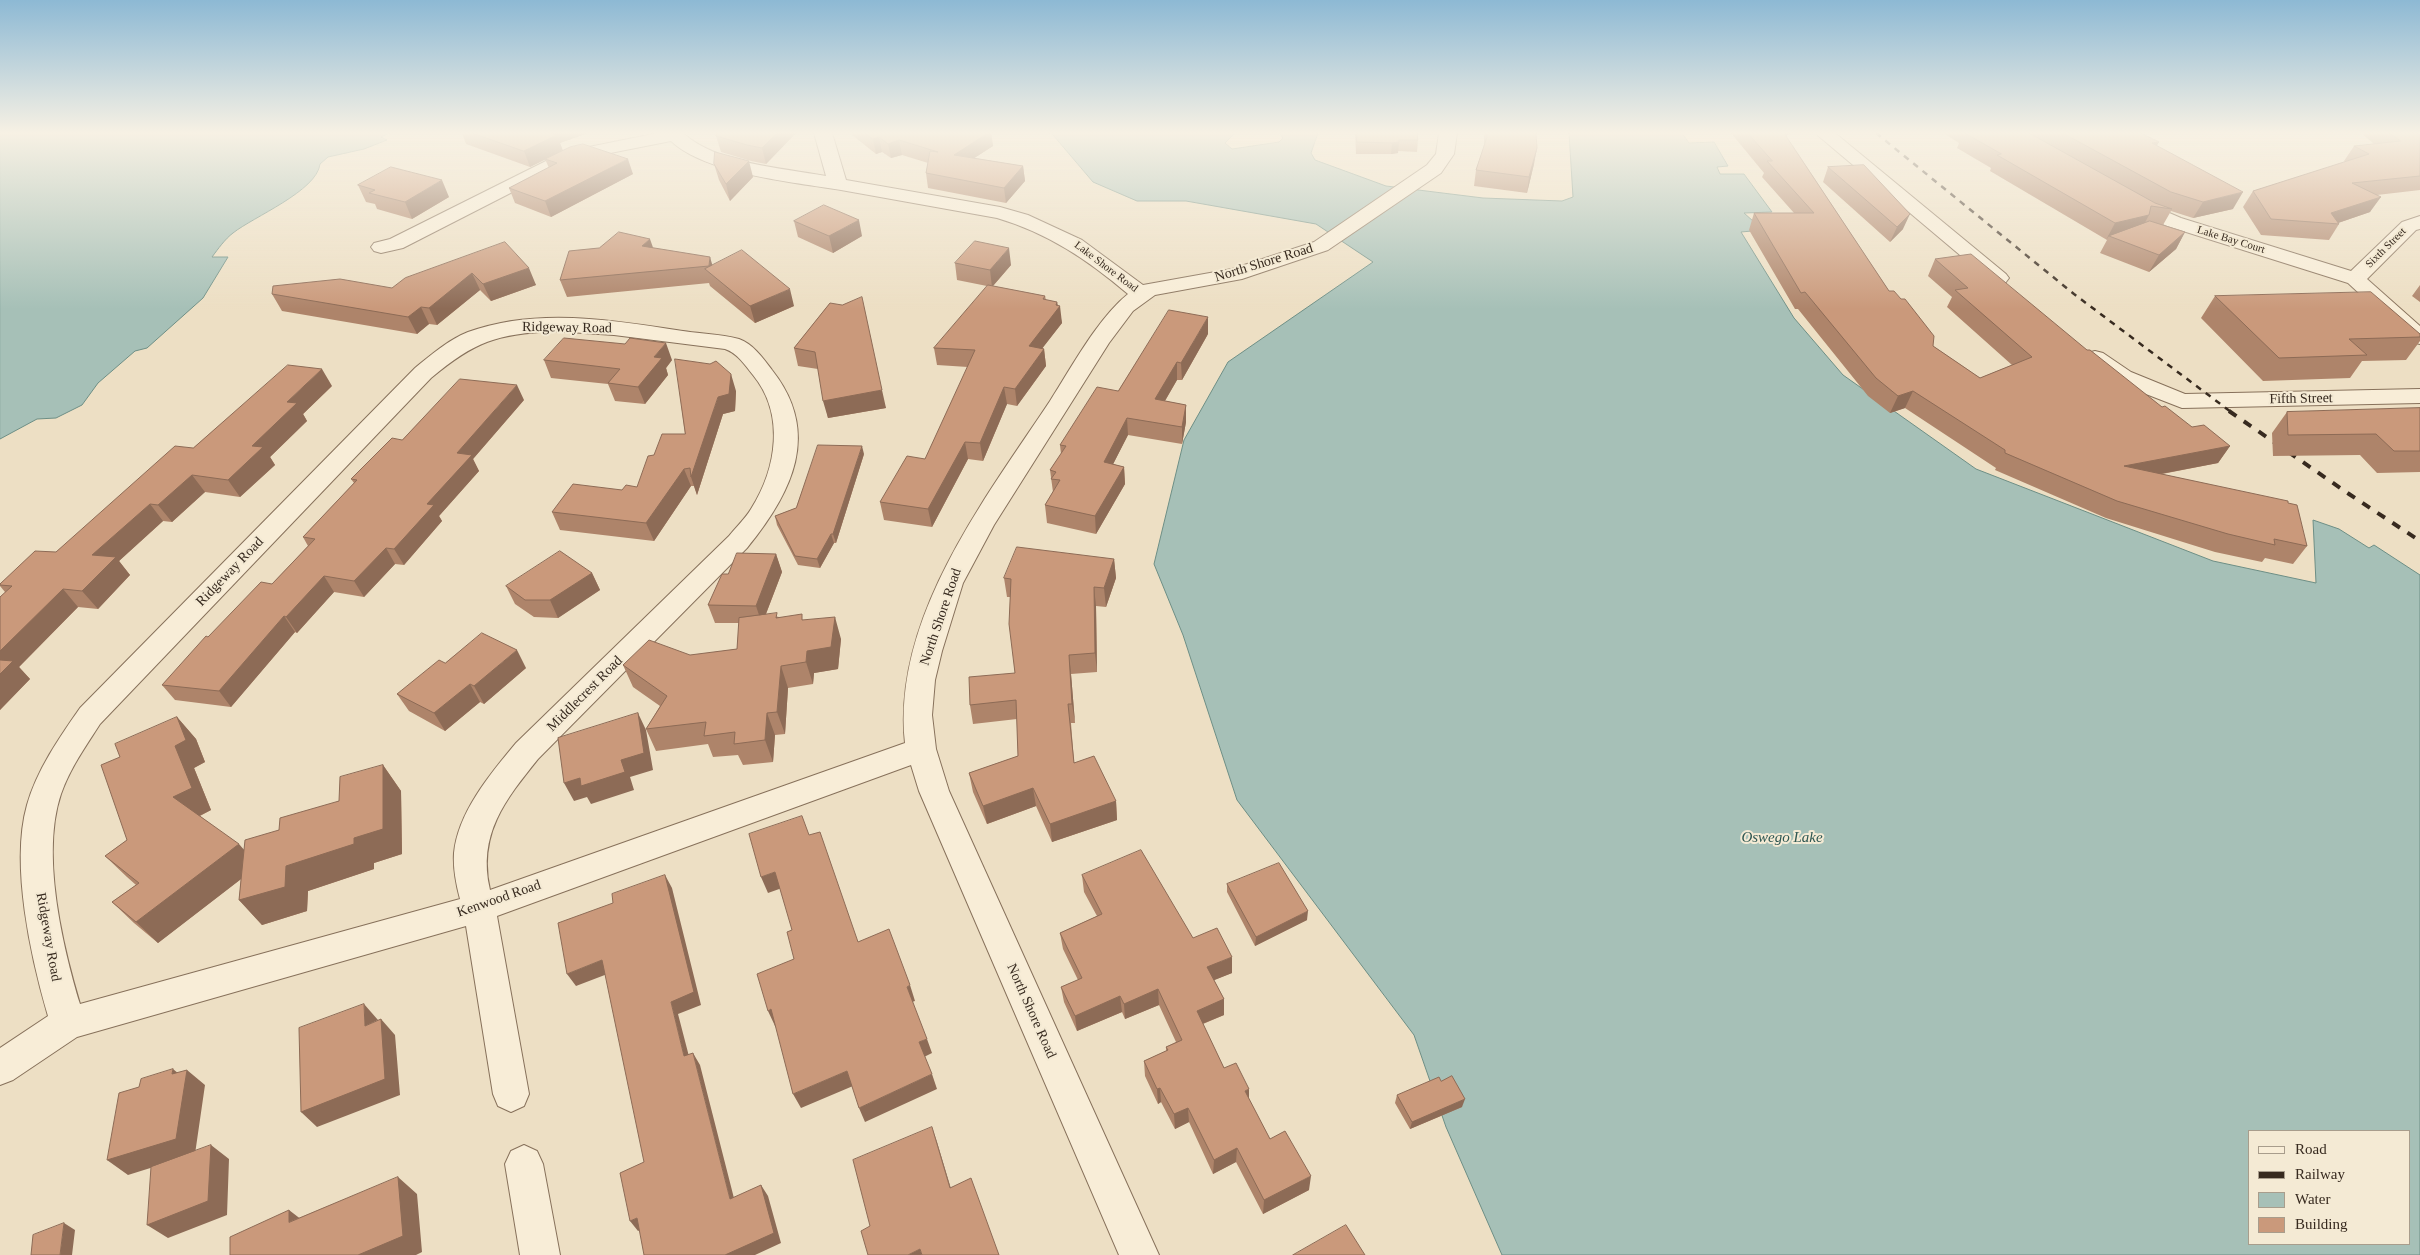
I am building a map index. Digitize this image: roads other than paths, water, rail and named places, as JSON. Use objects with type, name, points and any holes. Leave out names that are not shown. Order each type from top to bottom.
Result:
[{"type":"street","points":[[381,247],[396,244],[499,192]]},
{"type":"street","name":"Lake Shore Road","points":[[880,192],[1000,213],[1039,224],[1064,236],[1092,254],[1141,294]]},
{"type":"street","name":"North Shore Road","points":[[1139,1255],[934,791],[921,749],[917,715],[920,680],[950,583],[982,524],[1100,341],[1126,307],[1141,294],[1164,287],[1235,275],[1297,256],[1331,240],[1403,192]]},
{"type":"street","points":[[1895,192],[2018,294]]},
{"type":"street","name":"Lake Bay Court","points":[[2118,195],[2174,222],[2355,279],[2420,337]]},
{"type":"street","name":"Sixth Street","points":[[2355,279],[2409,226],[2420,222]]},
{"type":"street","name":"Ridgeway Road","points":[[68,1023],[51,970],[38,895],[39,821],[50,784],[67,752],[90,716],[423,373],[452,349],[477,336],[521,327],[599,327],[652,332],[737,345]]},
{"type":"street","name":"Fifth Street","points":[[2078,344],[2100,363],[2123,377],[2182,401],[2420,396]]},
{"type":"street","name":"Middlecrest Road","points":[[511,1094],[479,908],[469,869],[472,842],[488,804],[509,772],[527,751],[738,542],[762,512],[777,483],[787,449],[785,415],[772,382],[737,345]]},
{"type":"street","name":"Kenwood Road","points":[[68,1023],[479,908],[921,749]]},
{"type":"street","points":[[0,1068],[68,1023]]},
{"type":"street","points":[[524,1164],[540,1255]]},
{"type":"water","points":[[0,192],[298,192],[283,203],[230,235],[212,257],[228,257],[203,298],[147,348],[135,351],[98,383],[82,405],[56,418],[37,419],[0,439]]},
{"type":"water","name":"Oswego Lake","points":[[1115,192],[1431,192],[1483,198],[1562,201],[1573,197],[1573,192],[1757,192],[1772,212],[1744,213],[1763,230],[1741,232],[1794,318],[1843,375],[1976,469],[2213,561],[2316,583],[2313,520],[2339,529],[2369,548],[2374,545],[2420,575],[2420,1255],[1502,1255],[1446,1127],[1414,1035],[1237,800],[1183,635],[1154,564],[1184,440],[1228,362],[1373,262],[1316,224],[1186,201],[1137,201]]},
{"type":"railway","points":[[1948,192],[2074,294],[2231,412]]},
{"type":"railway","points":[[2229,411],[2420,541]]}]
